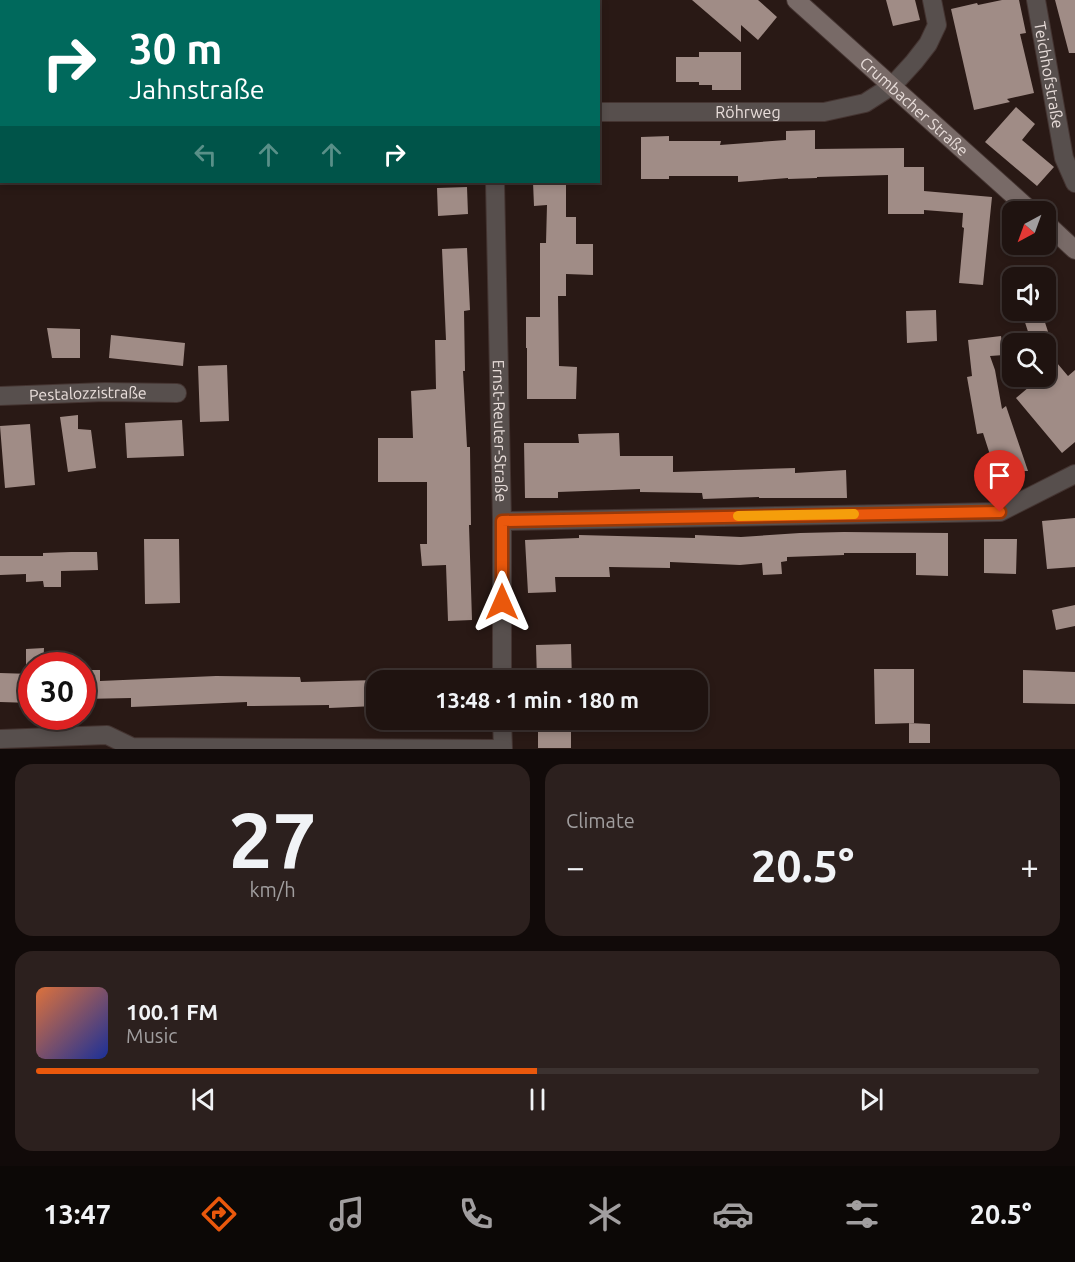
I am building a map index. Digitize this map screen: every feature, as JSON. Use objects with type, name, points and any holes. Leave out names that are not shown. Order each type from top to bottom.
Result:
[{"type":"main road","name":"Crumbacher Straße","points":[[796,0],[1020,201]]},
{"type":"main road","points":[[1056,230],[1072,241]]},
{"type":"street","name":"Röhrweg","points":[[600,112],[824,112],[865,103],[893,85],[928,44],[937,25],[932,0]]},
{"type":"street","name":"Teichhofstraße","points":[[1036,0],[1064,158],[1075,183]]},
{"type":"street","name":"Ernst-Reuter-Straße","points":[[495,183],[502,521],[502,670]]},
{"type":"street","name":"Pestalozzistraße","points":[[0,396],[105,392],[177,393]]},
{"type":"street","points":[[502,521],[1000,512],[1075,474]]},
{"type":"street","points":[[0,739],[107,735],[132,747],[503,749],[502,730]]},
{"type":"building","points":[[692,0],[758,0],[777,17],[758,40],[741,25],[741,42]]},
{"type":"building","points":[[886,0],[915,0],[920,20],[893,26]]},
{"type":"building","points":[[1002,0],[1019,0],[1026,33],[1020,34],[1034,93],[1007,99],[1010,102],[974,110],[951,9]]},
{"type":"building","points":[[1055,0],[1075,0],[1075,53],[1069,53]]},
{"type":"building","points":[[699,52],[741,52],[741,90],[712,90],[712,85],[699,85],[699,82],[676,82],[676,57],[699,57]]},
{"type":"building","points":[[1016,107],[1035,124],[1022,140],[1054,167],[1037,186],[985,142]]},
{"type":"building","points":[[815,130],[815,149],[904,148],[904,167],[924,167],[924,191],[992,197],[983,285],[959,283],[964,228],[962,227],[963,213],[924,210],[924,214],[888,214],[888,175],[738,182],[738,176],[669,176],[669,179],[641,179],[641,137],[669,136],[669,141],[721,141],[720,145],[786,140],[786,131]]},
{"type":"building","points":[[533,183],[566,183],[566,217],[576,217],[576,244],[593,244],[593,275],[566,274],[566,296],[558,296],[559,366],[577,367],[576,399],[527,399],[526,317],[540,317],[540,243],[546,243],[547,205],[534,206]]},
{"type":"building","points":[[467,187],[468,214],[438,216],[437,188]]},
{"type":"building","points":[[467,248],[470,310],[464,311],[465,371],[463,371],[467,447],[470,447],[471,525],[469,525],[472,620],[448,621],[446,565],[422,566],[420,544],[427,544],[427,482],[378,482],[378,438],[413,438],[411,391],[436,389],[435,340],[446,340],[442,249]]},
{"type":"building","points":[[936,310],[937,341],[907,343],[906,311]]},
{"type":"building","points":[[1025,321],[1045,321],[1048,333],[1028,333]]},
{"type":"building","points":[[47,328],[80,329],[80,358],[52,358]]},
{"type":"building","points":[[111,335],[185,343],[183,366],[109,358]]},
{"type":"building","points":[[1001,336],[1002,355],[990,356],[1002,409],[1006,406],[1028,471],[1019,471],[1019,483],[1001,489],[983,433],[977,434],[967,377],[972,376],[968,340]]},
{"type":"building","points":[[1056,362],[1068,376],[1075,370],[1075,442],[1062,453],[1016,398],[1029,387],[1056,387]]},
{"type":"building","points":[[227,365],[229,421],[200,422],[198,366]]},
{"type":"building","points":[[78,415],[78,429],[91,430],[96,468],[68,472],[60,417]]},
{"type":"building","points":[[182,420],[184,456],[127,458],[125,423]]},
{"type":"building","points":[[30,424],[35,485],[5,488],[0,426]]},
{"type":"building","points":[[619,433],[620,456],[673,456],[673,472],[795,468],[795,473],[846,470],[847,498],[703,499],[702,493],[640,492],[640,489],[558,492],[558,498],[525,498],[524,443],[579,443],[578,434]]},
{"type":"building","points":[[1075,518],[1075,567],[1047,569],[1042,521]]},
{"type":"building","points":[[844,532],[948,533],[948,576],[916,575],[916,553],[844,553],[844,555],[787,557],[787,561],[781,562],[782,574],[763,575],[762,563],[740,565],[670,562],[670,568],[609,567],[610,577],[555,577],[556,592],[528,593],[525,540],[579,538],[579,535],[695,538],[695,535],[741,537]]},
{"type":"building","points":[[144,539],[179,539],[180,603],[145,604]]},
{"type":"building","points":[[984,539],[1017,539],[1016,574],[984,573]]},
{"type":"building","points":[[97,552],[98,570],[61,571],[61,587],[44,587],[43,581],[26,582],[26,574],[0,575],[0,556],[43,556],[43,553]]},
{"type":"building","points":[[1075,605],[1075,626],[1056,630],[1052,610]]},
{"type":"building","points":[[571,644],[572,670],[537,670],[536,645]]},
{"type":"building","points":[[44,648],[44,652],[26,652],[26,649]]},
{"type":"building","points":[[874,669],[914,669],[914,723],[875,724]]},
{"type":"building","points":[[96,670],[100,670],[100,681],[216,676],[300,677],[301,682],[366,680],[366,706],[247,706],[247,702],[131,707],[131,698],[96,699]]},
{"type":"building","points":[[1023,670],[1075,672],[1075,704],[1023,703]]},
{"type":"building","points":[[0,673],[18,674],[18,703],[0,702]]},
{"type":"building","points":[[909,723],[930,724],[930,743],[909,743]]},
{"type":"building","points":[[538,730],[571,730],[571,748],[538,748]]},
{"type":"slow traffic","points":[[738,516],[854,514]]},
{"type":"route","points":[[502,602],[502,521],[1000,512]]}]
